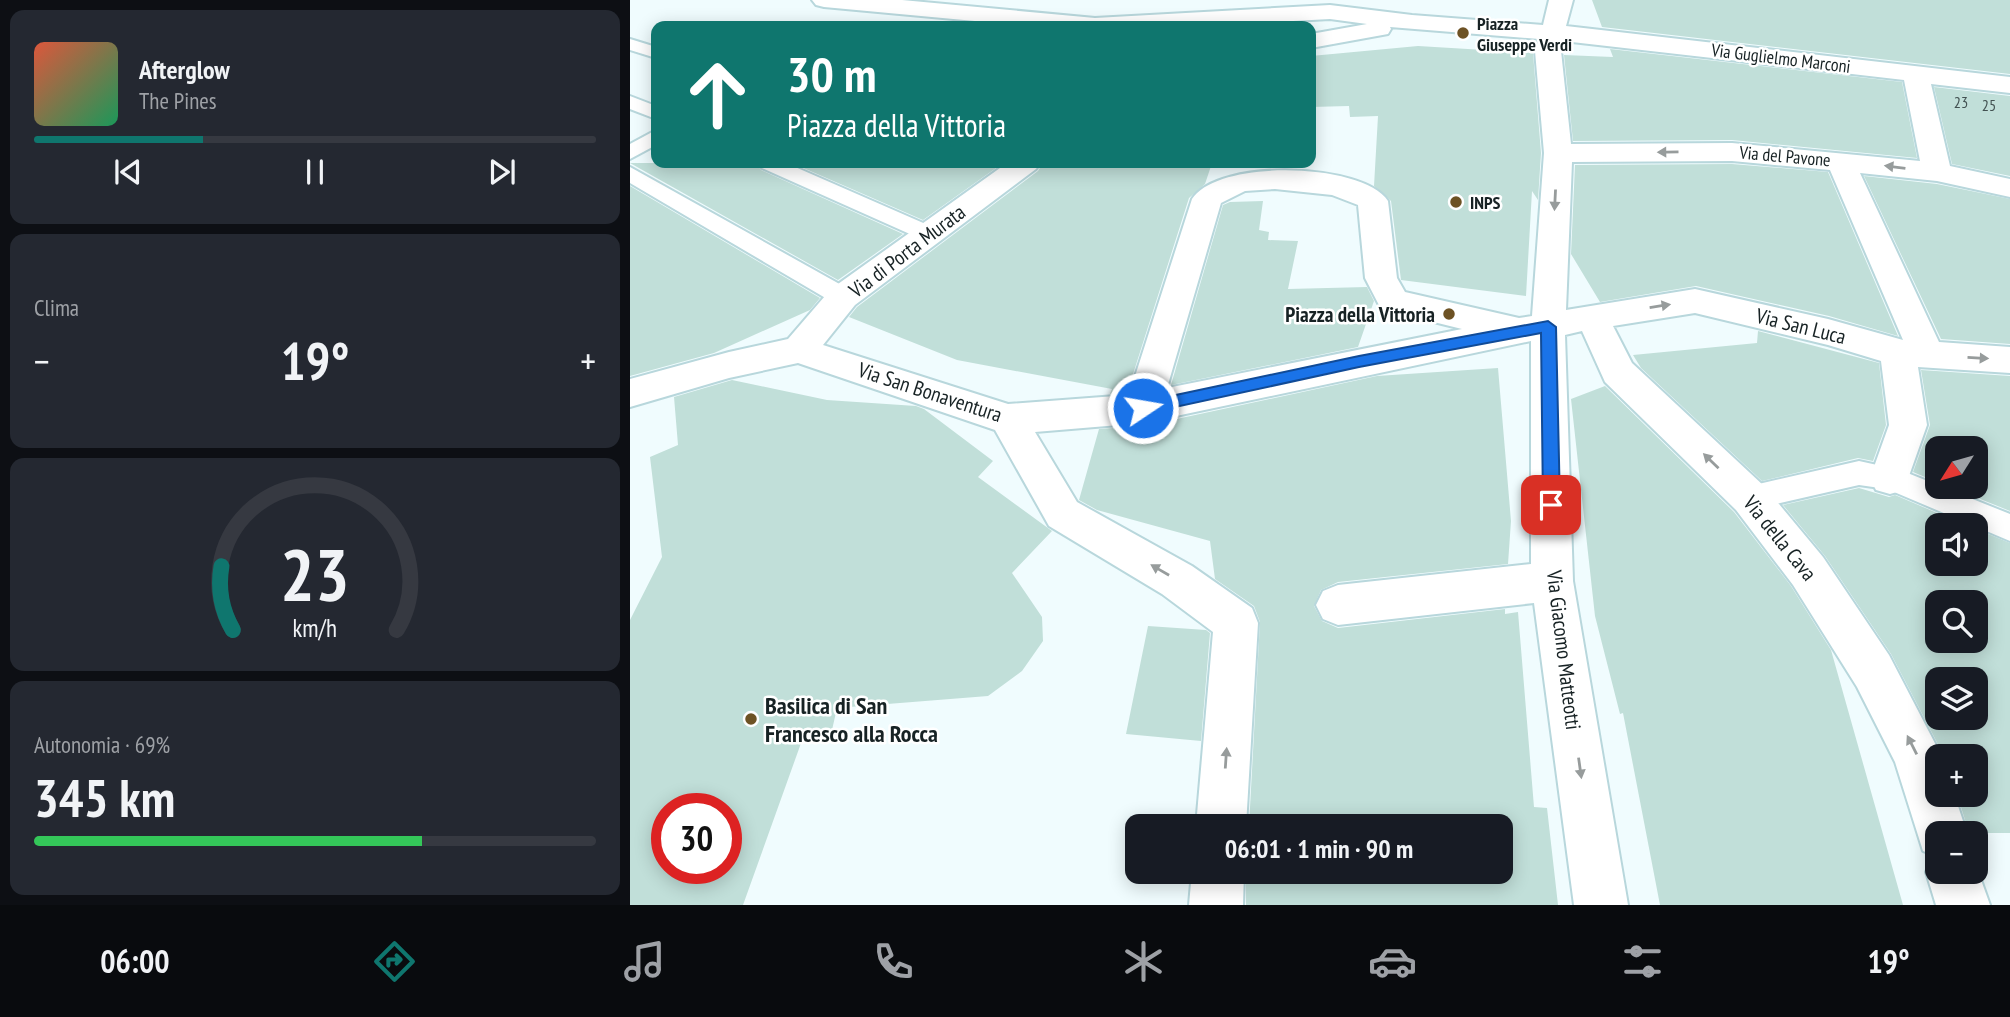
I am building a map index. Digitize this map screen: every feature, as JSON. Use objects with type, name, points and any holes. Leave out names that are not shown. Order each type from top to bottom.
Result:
[{"type":"street","points":[[824,0],[1071,21]]},
{"type":"street","points":[[1109,21],[1130,0]]},
{"type":"street","points":[[1441,0],[1458,25]]},
{"type":"street","name":"Via Giacomo Matteotti","points":[[1561,0],[1551,45],[1558,153],[1535,328],[1552,582],[1601,905]]},
{"type":"street","points":[[1162,21],[1329,12],[1458,25],[1551,45]]},
{"type":"street","points":[[1316,40],[1412,22]]},
{"type":"street","name":"Via Guglielmo Marconi","points":[[1551,45],[1916,74],[2010,85]]},
{"type":"street","points":[[1916,74],[1937,172]]},
{"type":"street","name":"Via del Pavone","points":[[1558,153],[1732,152],[1937,172],[2010,188]]},
{"type":"street","points":[[1840,161],[1912,354],[1908,425],[1891,478]]},
{"type":"street","name":"Via di Porta Murata","points":[[799,350],[843,298],[1019,168]]},
{"type":"street","points":[[1143,408],[1207,199],[1217,189],[1247,181],[1331,183],[1366,194],[1373,201],[1381,278],[1393,302],[1370,360]]},
{"type":"street","name":"Via San Luca","points":[[1592,317],[1695,301],[1912,354],[2010,360]]},
{"type":"street","points":[[1393,302],[1535,328]]},
{"type":"street","points":[[1370,360],[1592,317]]},
{"type":"street","name":"Via della Cava","points":[[1592,317],[1618,372],[1750,498],[1808,571],[1872,671],[1917,755],[1937,821]]},
{"type":"street","points":[[630,393],[729,365],[799,350]]},
{"type":"street","name":"Via San Bonaventura","points":[[799,350],[1008,419],[1143,408],[1370,360]]},
{"type":"street","points":[[1008,419],[1063,514],[1177,580],[1236,623],[1223,814]]},
{"type":"street","points":[[1338,605],[1552,582]]},
{"type":"street","points":[[1216,905],[1217,884]]},
{"type":"street","points":[[1956,884],[1962,905]]},
{"type":"lane","points":[[630,44],[651,51]]},
{"type":"lane","points":[[630,102],[651,111]]},
{"type":"lane","points":[[630,153],[651,139]]},
{"type":"lane","points":[[780,168],[929,234]]},
{"type":"lane","points":[[630,174],[843,298]]},
{"type":"lane","points":[[1750,498],[1859,473],[1891,478],[2010,528]]},
{"type":"building","points":[[1592,0],[2010,0],[2010,74],[1602,27]]},
{"type":"building","name":"INPS","points":[[1418,46],[1533,53],[1541,153],[1538,200],[1532,191],[1526,296],[1401,280],[1391,201],[1374,186],[1378,116],[1350,117],[1349,106],[1316,107],[1316,56]]},
{"type":"building","points":[[1610,49],[1902,82],[1917,158],[1732,140],[1573,141],[1564,55],[1613,57]]},
{"type":"building","points":[[1934,87],[2010,96],[2010,176],[1952,164]]},
{"type":"building","points":[[630,163],[651,163],[651,168],[760,168],[903,234],[838,280]]},
{"type":"building","points":[[1732,164],[1828,172],[1898,336],[1829,316],[1696,286],[1600,302],[1571,254],[1575,165]]},
{"type":"building","points":[[803,168],[996,168],[923,220]]},
{"type":"building","points":[[1040,168],[1210,168],[1205,184],[1189,198],[1127,393],[1110,394],[1112,389],[957,360],[849,317],[857,307]]},
{"type":"building","points":[[1864,176],[1937,184],[2010,199],[2010,344],[1941,339]]},
{"type":"building","points":[[630,186],[820,298],[810,310],[714,353],[630,376]]},
{"type":"building","points":[[1263,201],[1259,230],[1269,232],[1268,240],[1298,241],[1288,289],[1367,287],[1374,301],[1358,347],[1171,385],[1223,205],[1230,202]]},
{"type":"building","points":[[1758,331],[1879,363],[1886,425],[1873,461],[1858,458],[1762,481],[1641,368],[1633,355],[1757,343]]},
{"type":"building","points":[[1498,368],[1511,521],[1508,564],[1338,582],[1321,590],[1314,606],[1322,621],[1338,628],[1505,609],[1505,614],[1518,612],[1534,807],[1547,808],[1558,905],[1246,905],[1246,884],[1513,884],[1513,814],[1250,814],[1260,622],[1254,606],[1215,579],[1210,541],[1097,510],[1079,500],[1099,429],[1144,426],[1377,376]]},
{"type":"building","points":[[1921,370],[2010,376],[2010,511],[1980,499],[1988,499],[1988,436],[1926,436],[1930,425]]},
{"type":"building","points":[[732,380],[827,400],[916,406],[924,409],[993,461],[978,477],[1052,531],[1012,573],[1042,617],[1043,641],[1022,671],[988,696],[837,708],[832,730],[805,732],[743,905],[630,905],[630,620],[662,557],[650,457],[678,445],[674,397]]},
{"type":"building","points":[[1605,386],[1734,512],[1791,586],[1831,650],[1903,905],[1660,905],[1623,713],[1620,714],[1595,616],[1571,399]]},
{"type":"building","points":[[1925,439],[1925,477],[1913,472]]},
{"type":"building","points":[[1859,488],[1889,497],[1895,495],[1937,513],[1925,513],[1925,576],[1988,576],[1988,534],[2010,543],[2010,833],[1988,833],[1988,821],[1965,821],[1961,807],[1988,807],[1988,744],[1938,744],[1930,730],[1988,730],[1988,667],[1925,667],[1925,719],[1891,654],[1825,556],[1783,505]]},
{"type":"building","points":[[1148,626],[1206,630],[1210,633],[1201,741],[1126,734]]},
{"type":"place","name":"Piazza Giuseppe Verdi","points":[[1463,33]]},
{"type":"place","name":"INPS","points":[[1456,202]]},
{"type":"place","name":"Piazza della Vittoria","points":[[1449,314]]},
{"type":"place","name":"Basilica di San Francesco alla Rocca","points":[[751,719]]},
{"type":"route","points":[[1143,408],[1359,362],[1548,327],[1551,505]]}]
